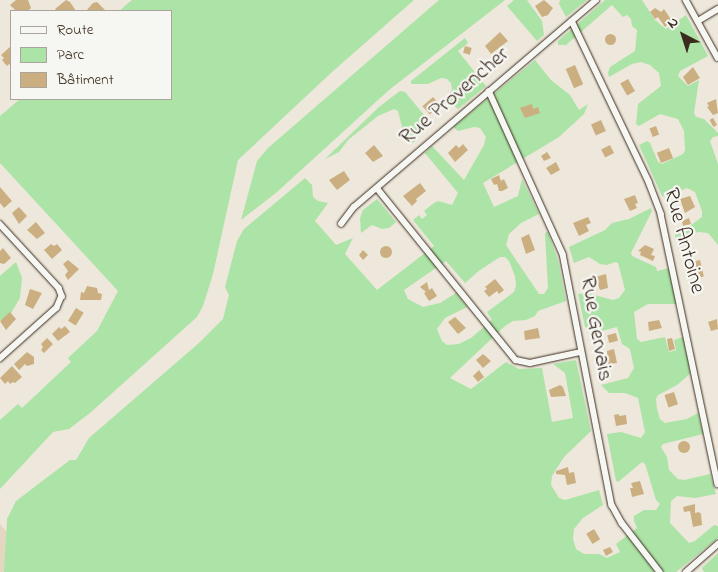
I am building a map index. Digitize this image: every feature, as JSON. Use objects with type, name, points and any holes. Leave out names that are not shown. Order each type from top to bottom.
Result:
[{"type":"street","name":"Rue Provencher","points":[[341,224],[349,212],[596,0]]},
{"type":"street","points":[[686,0],[718,58]]},
{"type":"street","points":[[698,22],[718,9]]},
{"type":"street","name":"Rue Antoine","points":[[572,20],[649,182],[661,214],[718,484]]},
{"type":"street","name":"Rue Gervais","points":[[489,91],[559,243],[566,264],[612,505],[622,523],[660,572]]},
{"type":"street","points":[[377,188],[516,360],[530,363],[582,352]]},
{"type":"street","points":[[0,224],[59,288],[62,296],[57,308],[0,359]]},
{"type":"street","points":[[686,572],[718,544]]},
{"type":"shaded area","points":[[0,524],[22,549],[36,572],[0,572]]},
{"type":"green space","points":[[132,0],[414,0],[332,72],[238,160],[213,274],[203,306],[197,317],[90,413],[69,429],[53,432],[0,489],[0,420],[18,404],[22,408],[71,362],[68,358],[97,331],[118,291],[0,163],[0,116],[19,100],[172,100],[172,10],[120,10]]},
{"type":"green space","points":[[439,0],[505,0],[389,90],[277,192],[241,220],[257,161],[268,148]]},
{"type":"green space","points":[[514,0],[527,0],[542,21],[544,35],[537,41],[507,6]]},
{"type":"green space","points":[[560,0],[587,0],[566,17],[559,4]]},
{"type":"green space","points":[[605,0],[642,0],[655,20],[666,29],[686,15],[708,56],[680,71],[678,76],[688,86],[699,80],[694,113],[696,117],[704,119],[718,133],[718,136],[713,137],[710,141],[718,164],[718,245],[708,233],[698,232],[676,239],[674,231],[690,226],[702,217],[702,211],[695,192],[687,188],[665,197],[662,196],[639,145],[647,141],[650,143],[658,162],[662,164],[683,154],[685,150],[684,131],[678,119],[660,114],[639,126],[636,124],[638,104],[661,86],[659,73],[650,65],[641,62],[632,64],[609,77],[610,67],[635,51],[637,30],[632,26],[631,19],[627,15],[623,17],[612,5],[566,45],[558,45],[558,41]]},
{"type":"green space","points":[[465,38],[468,43],[458,51],[486,86],[458,109],[447,100],[452,89],[451,83],[447,79],[441,78],[428,84],[411,84],[411,81]]},
{"type":"green space","points":[[535,60],[551,80],[570,95],[579,110],[588,104],[584,114],[559,137],[483,183],[494,207],[518,196],[522,179],[539,214],[521,223],[509,234],[506,245],[539,294],[544,294],[548,288],[545,233],[548,232],[558,260],[566,301],[538,311],[535,316],[526,320],[513,321],[505,326],[450,378],[471,389],[506,362],[519,369],[542,368],[552,422],[573,418],[565,373],[553,364],[576,360],[591,431],[564,457],[552,476],[551,485],[559,498],[565,500],[599,490],[603,505],[583,518],[574,529],[573,539],[576,549],[584,554],[599,554],[607,558],[620,552],[616,544],[637,528],[634,516],[644,510],[656,510],[660,504],[656,500],[645,464],[642,462],[618,482],[616,481],[607,434],[621,432],[641,438],[645,432],[638,398],[625,393],[609,393],[601,385],[628,378],[634,368],[630,349],[622,344],[617,327],[598,332],[585,327],[578,294],[587,293],[613,300],[619,298],[625,290],[618,263],[600,264],[589,257],[574,263],[569,247],[605,230],[612,223],[629,219],[651,208],[652,211],[631,253],[632,256],[656,267],[657,271],[669,268],[677,304],[648,304],[634,312],[637,339],[641,342],[665,337],[669,352],[676,350],[674,340],[683,337],[691,373],[677,385],[658,395],[656,399],[657,409],[660,419],[665,423],[687,419],[698,413],[703,434],[663,444],[661,447],[667,457],[669,470],[678,479],[684,480],[710,474],[716,494],[695,498],[677,496],[671,501],[670,523],[689,543],[695,541],[714,525],[718,526],[718,538],[676,572],[4,572],[7,519],[16,501],[70,460],[76,460],[89,438],[199,343],[223,319],[229,295],[225,287],[237,241],[244,229],[305,178],[312,185],[313,197],[318,201],[328,203],[315,221],[336,245],[353,238],[345,254],[377,290],[434,246],[413,220],[419,215],[422,219],[427,215],[424,211],[438,201],[452,205],[458,193],[425,153],[432,146],[464,180],[484,145],[486,137],[480,128],[474,127],[458,131],[453,127]],"holes":[[[500,257],[505,257],[509,261],[515,276],[516,286],[514,292],[487,312],[492,320],[471,338],[459,344],[447,345],[442,341],[437,329],[445,318],[467,307],[456,293],[440,303],[423,307],[408,299],[404,290],[446,261],[465,283],[480,270]]]},
{"type":"green space","points":[[400,91],[405,92],[429,121],[414,142],[410,143],[405,139],[398,111],[394,109],[378,116],[348,140],[339,152],[325,159],[379,107]]},
{"type":"green space","points":[[377,199],[396,222],[389,228],[382,229],[372,225],[361,233],[360,218],[363,210]]},
{"type":"green space","points":[[16,262],[22,278],[20,298],[8,318],[0,320],[0,276]]},
{"type":"green space","points":[[718,553],[718,572],[704,572],[702,568]]},
{"type":"building","points":[[16,0],[28,0],[31,8],[29,10],[15,10],[10,5]]},
{"type":"building","points":[[66,0],[70,2],[75,10],[56,10]]},
{"type":"building","points":[[544,0],[553,8],[548,15],[542,17],[535,6]]},
{"type":"building","points":[[97,2],[105,10],[87,10],[93,3]]},
{"type":"building","points":[[655,8],[661,12],[664,9],[672,21],[665,27],[658,17],[655,19],[650,12]]},
{"type":"building","points":[[500,32],[508,41],[491,54],[485,46]]},
{"type":"building","points":[[610,33],[616,39],[610,45],[604,39]]},
{"type":"building","points":[[465,46],[472,48],[470,55],[463,53]]},
{"type":"building","points":[[10,47],[10,65],[7,66],[2,60],[4,58],[1,55]]},
{"type":"building","points":[[575,65],[583,84],[574,88],[566,69]]},
{"type":"building","points":[[693,67],[700,78],[688,85],[683,77]]},
{"type":"building","points":[[628,79],[635,91],[627,96],[620,84]]},
{"type":"building","points":[[433,97],[440,105],[430,114],[422,106]]},
{"type":"building","points":[[716,99],[718,113],[713,115],[707,107],[709,106],[707,103]]},
{"type":"building","points":[[532,104],[533,109],[538,107],[540,113],[525,118],[520,108]]},
{"type":"building","points":[[713,118],[717,125],[714,127],[710,120]]},
{"type":"building","points":[[601,120],[606,131],[596,135],[591,124]]},
{"type":"building","points":[[656,126],[659,134],[653,137],[649,129]]},
{"type":"building","points":[[463,144],[468,150],[455,162],[448,153],[456,145],[459,148]]},
{"type":"building","points":[[374,145],[383,156],[373,162],[365,153]]},
{"type":"building","points":[[610,145],[614,153],[605,158],[601,150]]},
{"type":"building","points":[[669,148],[673,158],[661,163],[657,153]]},
{"type":"building","points":[[547,152],[551,158],[544,161],[541,156]]},
{"type":"building","points":[[556,162],[560,170],[551,175],[546,168]]},
{"type":"building","points":[[344,171],[350,180],[337,190],[329,180]]},
{"type":"building","points":[[499,175],[501,181],[504,179],[508,188],[502,191],[499,191],[497,184],[494,185],[491,179]]},
{"type":"building","points":[[420,183],[426,191],[416,199],[417,201],[412,206],[403,196]]},
{"type":"building","points":[[0,187],[12,201],[4,208],[0,203]]},
{"type":"building","points":[[635,195],[638,203],[635,204],[637,208],[630,211],[624,199]]},
{"type":"building","points":[[690,196],[695,207],[685,213],[680,199]]},
{"type":"building","points":[[19,207],[27,216],[19,224],[12,213]]},
{"type":"building","points":[[588,217],[591,223],[586,225],[589,231],[579,236],[573,223]]},
{"type":"building","points":[[689,218],[691,224],[683,226],[682,221]]},
{"type":"building","points":[[36,222],[45,233],[37,239],[27,230]]},
{"type":"building","points":[[529,234],[535,250],[526,254],[521,238]]},
{"type":"building","points":[[51,244],[54,246],[57,244],[62,250],[52,259],[44,250]]},
{"type":"building","points":[[645,245],[654,249],[651,255],[655,256],[653,261],[640,255],[641,252],[638,251]]},
{"type":"building","points":[[384,246],[388,246],[392,252],[388,258],[384,258],[380,254],[380,250]]},
{"type":"building","points":[[3,248],[11,258],[4,264],[0,263],[0,251]]},
{"type":"building","points":[[363,250],[368,255],[363,260],[359,255]]},
{"type":"building","points":[[68,260],[79,269],[68,280],[65,275],[68,271],[63,264]]},
{"type":"building","points":[[700,260],[704,277],[695,279],[691,262]]},
{"type":"building","points":[[606,274],[608,288],[600,290],[595,277]]},
{"type":"building","points":[[495,279],[504,290],[499,294],[497,291],[489,297],[484,291],[487,289],[485,287]]},
{"type":"building","points":[[427,282],[429,290],[432,288],[437,296],[429,301],[424,293],[426,292],[420,287]]},
{"type":"building","points":[[87,286],[97,288],[98,293],[102,294],[101,300],[80,300],[81,292],[84,293]]},
{"type":"building","points":[[30,289],[42,293],[33,309],[25,305]]},
{"type":"building","points":[[76,308],[84,313],[76,325],[68,321]]},
{"type":"building","points":[[10,312],[16,319],[6,330],[0,321]]},
{"type":"building","points":[[455,317],[466,328],[458,334],[448,322]]},
{"type":"building","points":[[717,319],[718,329],[711,331],[708,322]]},
{"type":"building","points":[[659,320],[662,328],[649,331],[648,322]]},
{"type":"building","points":[[65,326],[70,332],[58,341],[52,334],[59,327],[61,329]]},
{"type":"building","points":[[538,328],[540,338],[525,340],[524,331]]},
{"type":"building","points":[[616,333],[618,341],[609,343],[607,335]]},
{"type":"building","points":[[47,338],[53,344],[44,353],[41,350],[43,347],[41,344]]},
{"type":"building","points":[[672,338],[675,349],[669,351],[667,339]]},
{"type":"building","points":[[614,349],[617,363],[608,364],[607,351]]},
{"type":"building","points":[[27,352],[34,357],[34,364],[27,366],[25,364],[19,370],[14,364]]},
{"type":"building","points":[[483,354],[491,361],[483,368],[476,360]]},
{"type":"building","points":[[12,366],[22,377],[15,383],[10,384],[8,381],[5,384],[0,378]]},
{"type":"building","points":[[479,370],[484,377],[478,382],[473,376]]},
{"type":"building","points":[[560,385],[563,387],[566,396],[551,397],[549,390]]},
{"type":"building","points":[[674,392],[678,404],[669,407],[664,395]]},
{"type":"building","points":[[619,414],[619,416],[626,415],[627,424],[616,426],[614,415]]},
{"type":"building","points":[[682,441],[686,441],[690,447],[686,453],[682,453],[678,449],[678,445]]},
{"type":"building","points":[[568,467],[569,473],[574,472],[576,483],[567,485],[565,475],[556,474],[556,471]]},
{"type":"building","points":[[640,481],[644,494],[632,497],[630,488],[633,488],[631,483]]},
{"type":"building","points":[[695,504],[695,513],[699,512],[701,514],[702,525],[693,527],[690,511],[684,512],[683,507]]},
{"type":"building","points":[[594,529],[600,539],[592,544],[586,534]]},
{"type":"building","points":[[610,547],[613,552],[606,556],[603,550]]}]
